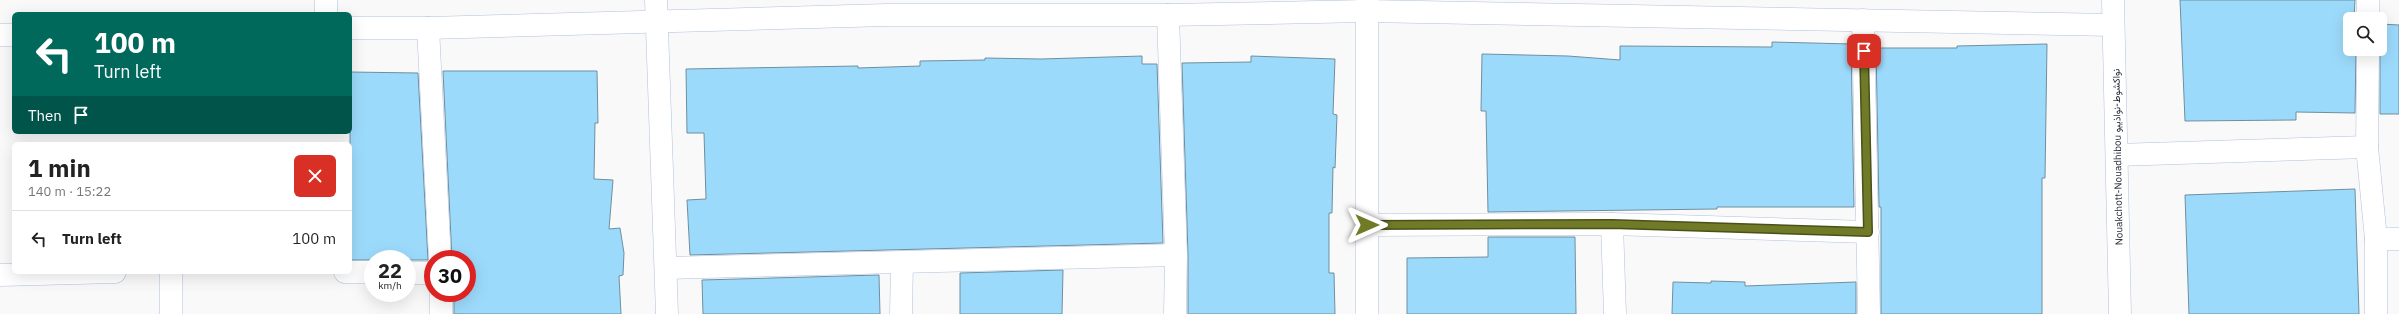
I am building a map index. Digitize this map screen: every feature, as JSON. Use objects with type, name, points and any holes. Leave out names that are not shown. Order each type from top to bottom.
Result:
[{"type":"main road","points":[[326,0],[326,12]]},
{"type":"main road","name":"Nouakchott-Nouadhibou نواكشوط-نواذيبو","points":[[2113,0],[2120,314]]},
{"type":"main road","points":[[2368,0],[2368,12]]},
{"type":"main road","points":[[352,28],[428,28],[656,10],[887,7],[1168,15],[1367,6],[1504,6],[1863,20],[2113,25]]},
{"type":"main road","points":[[1367,6],[1367,314]]},
{"type":"main road","points":[[656,10],[666,268],[666,314]]},
{"type":"main road","points":[[1168,15],[1176,255],[1175,314]]},
{"type":"main road","points":[[1863,20],[1869,314]]},
{"type":"main road","points":[[428,28],[440,250]]},
{"type":"main road","points":[[0,35],[12,35]]},
{"type":"main road","points":[[2368,56],[2367,147],[2376,239],[2376,314]]},
{"type":"main road","points":[[2117,155],[2367,147]]},
{"type":"main road","points":[[1367,225],[1612,224],[1868,232]]},
{"type":"main road","points":[[1612,224],[1615,314]]},
{"type":"main road","points":[[2376,239],[2399,239]]},
{"type":"main road","points":[[666,268],[1176,255]]},
{"type":"main road","points":[[902,262],[902,314]]},
{"type":"main road","points":[[352,272],[364,272]]},
{"type":"main road","points":[[0,275],[38,274]]},
{"type":"main road","points":[[171,274],[171,314]]},
{"type":"main road","points":[[441,302],[441,314]]},
{"type":"building","points":[[2180,0],[2355,0],[2354,12],[2343,12],[2343,56],[2356,56],[2355,113],[2296,112],[2296,120],[2185,121]]},
{"type":"building","points":[[2387,24],[2399,25],[2399,114],[2380,114],[2380,56],[2387,56]]},
{"type":"building","points":[[1772,42],[1851,44],[1854,207],[1717,207],[1717,209],[1488,212],[1486,111],[1481,111],[1482,54],[1568,56],[1620,60],[1620,46],[1772,47]]},
{"type":"building","points":[[2047,44],[2045,178],[2042,178],[2042,314],[1881,314],[1881,207],[1879,207],[1876,48],[1957,48],[1957,46]]},
{"type":"building","points":[[1142,56],[1142,64],[1157,64],[1163,243],[690,255],[687,200],[706,199],[704,133],[687,133],[686,69],[858,66],[858,68],[920,66],[920,61],[985,60],[985,58],[1041,59]]},
{"type":"building","points":[[1251,56],[1335,59],[1333,114],[1337,115],[1335,168],[1333,167],[1332,213],[1329,213],[1329,273],[1334,273],[1335,314],[1188,314],[1188,255],[1182,63],[1251,62]]},
{"type":"building","points":[[443,71],[597,71],[598,123],[595,123],[594,179],[613,180],[609,229],[620,228],[624,253],[623,275],[619,276],[621,314],[454,314],[454,302],[476,302],[476,250],[452,250]]},
{"type":"building","points":[[352,72],[418,73],[427,250],[424,250],[424,260],[416,260],[416,250],[364,250],[364,260],[352,260],[352,142],[350,142],[350,134],[352,134]]},
{"type":"building","points":[[2355,189],[2359,314],[2189,314],[2185,195]]},
{"type":"building","points":[[1488,237],[1575,237],[1576,314],[1407,314],[1407,258],[1488,257]]},
{"type":"building","points":[[1063,270],[1062,314],[960,314],[960,273]]},
{"type":"building","points":[[879,275],[880,314],[703,314],[702,280]]},
{"type":"building","points":[[1711,281],[1745,282],[1745,286],[1856,282],[1856,314],[1672,314],[1673,282],[1711,283]]},
{"type":"route","points":[[1367,225],[1612,224],[1868,232],[1864,51]]}]
